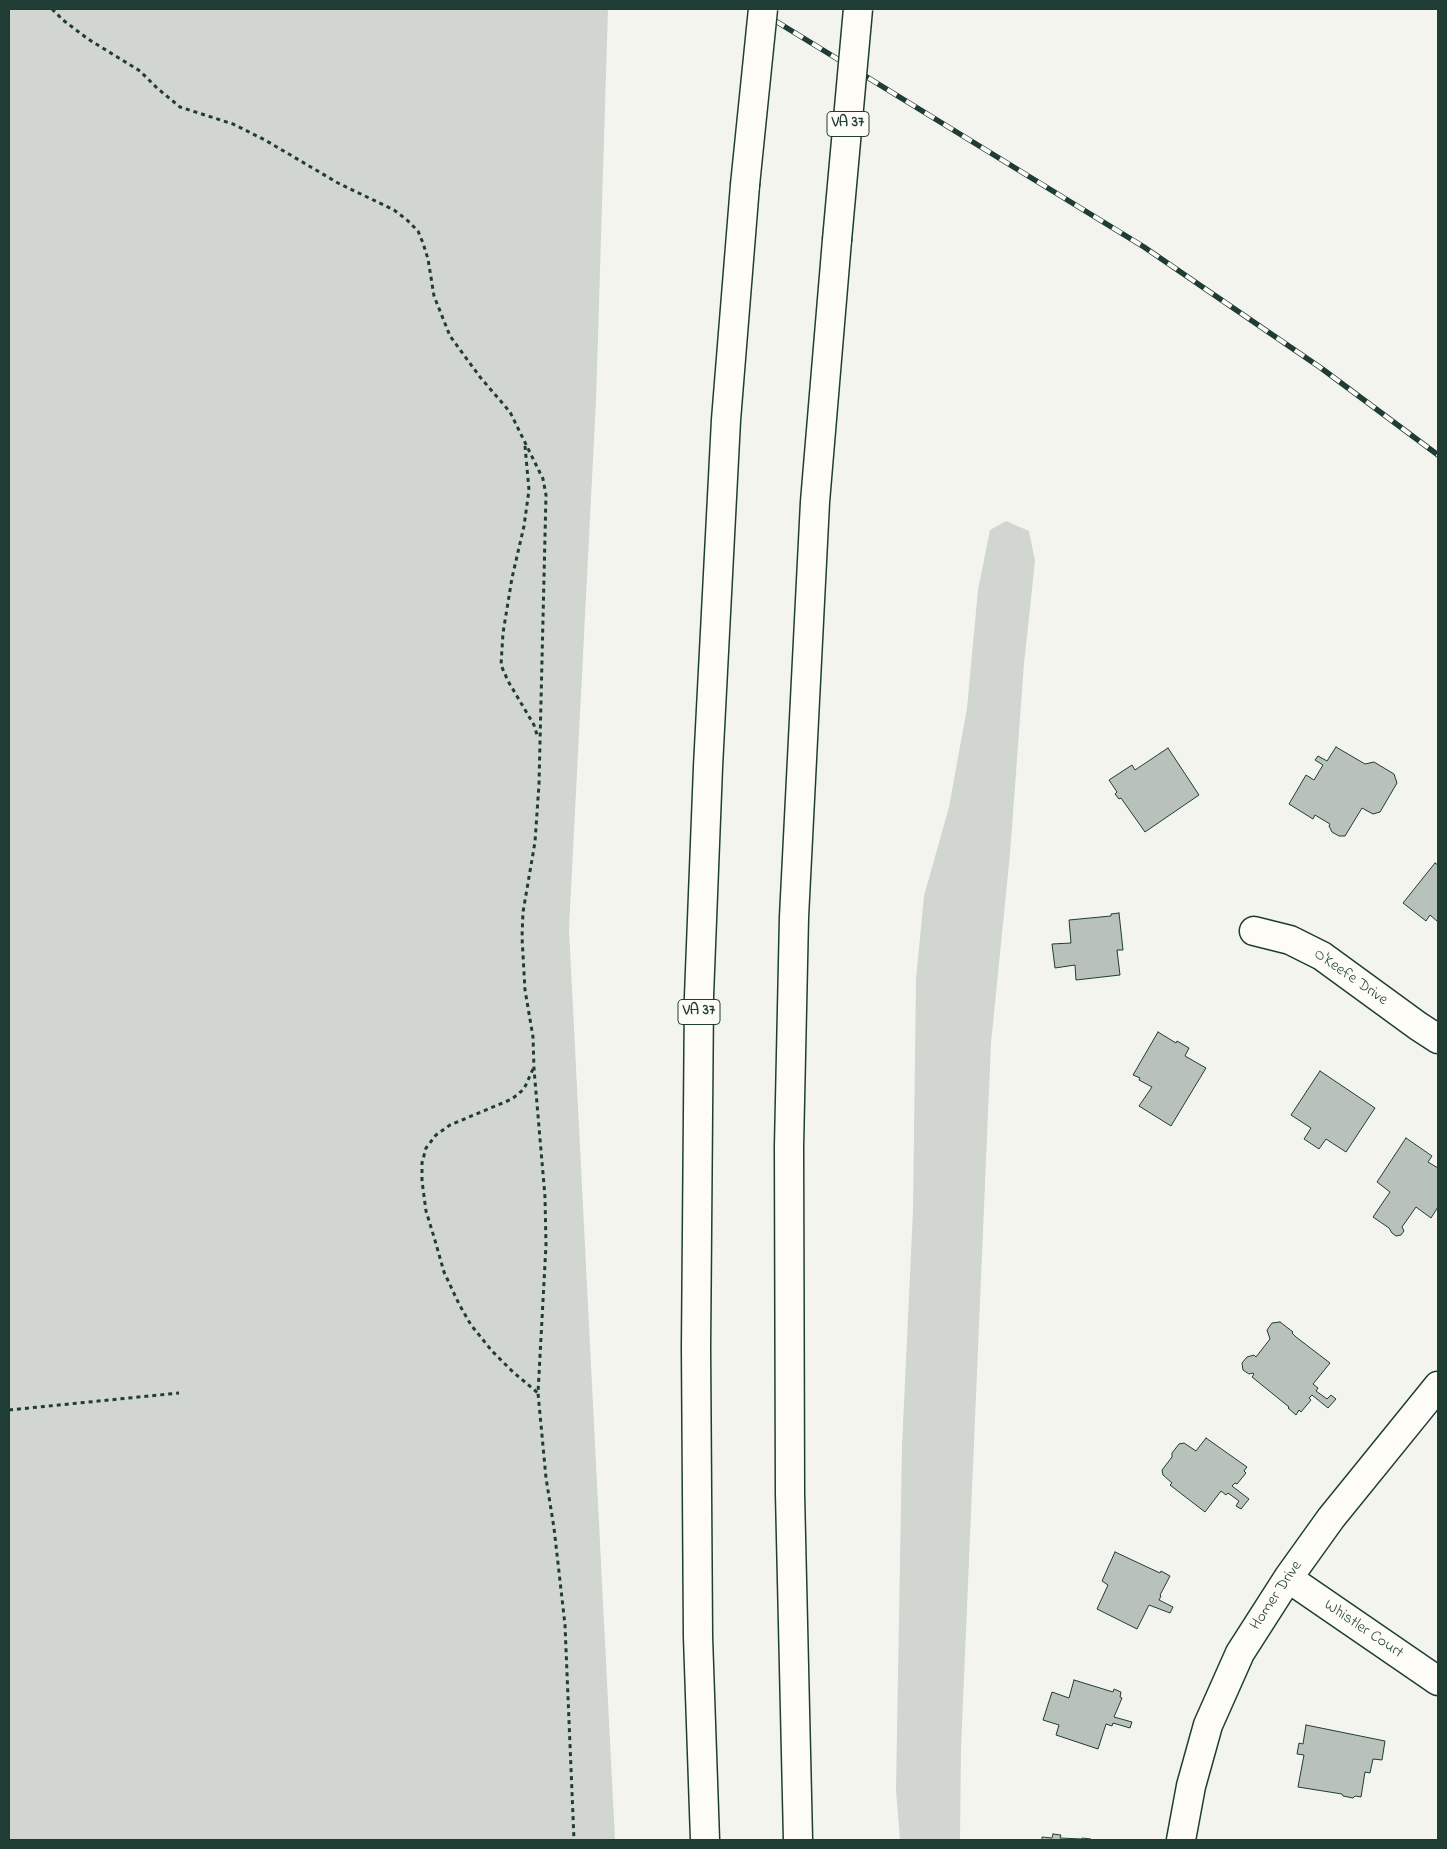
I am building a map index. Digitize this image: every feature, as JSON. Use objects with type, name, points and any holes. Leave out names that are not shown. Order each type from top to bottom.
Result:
[{"type":"main road","name":"VA 37","points":[[705,1840],[698,1638],[696,1368],[699,996],[708,767],[726,420],[745,185],[763,9]]},
{"type":"main road","name":"VA 37","points":[[798,1840],[790,1494],[789,1146],[793,927],[815,502],[858,9]]},
{"type":"main road","name":"O'Keefe Drive","points":[[1254,931],[1290,940],[1322,956],[1438,1039]]},
{"type":"main road","name":"Homer Drive","points":[[1181,1840],[1191,1786],[1208,1725],[1240,1653],[1288,1578],[1331,1518],[1438,1386]]},
{"type":"main road","name":"Whistler Court","points":[[1288,1578],[1438,1681]]},
{"type":"path","points":[[52,9],[88,39],[140,71],[180,107],[233,124],[265,140],[338,183],[394,210],[407,220],[418,231],[424,243],[434,296],[450,336],[480,377],[510,412],[543,479],[546,495],[539,784],[535,842],[522,912],[525,981],[533,1037],[534,1069],[542,1150],[545,1236],[538,1393],[546,1478],[554,1528],[565,1625],[574,1840]]},
{"type":"path","points":[[525,443],[529,490],[524,526],[509,595],[501,665],[508,681],[534,725],[539,741]]},
{"type":"path","points":[[534,1069],[524,1089],[512,1099],[450,1125],[436,1135],[426,1148],[422,1163],[422,1181],[426,1211],[442,1263],[459,1304],[471,1325],[492,1350],[513,1372],[538,1393]]},
{"type":"path","points":[[9,1410],[179,1394]]},
{"type":"shaded area","points":[[9,9],[608,9],[596,401],[569,929],[615,1840],[9,1840]]},
{"type":"shaded area","points":[[1006,521],[1029,531],[1035,561],[1024,664],[1010,854],[991,1043],[961,1748],[960,1840],[900,1840],[896,1790],[902,1445],[913,1211],[916,979],[924,896],[949,807],[967,708],[978,590],[990,530]]},
{"type":"building","points":[[1336,747],[1365,764],[1374,762],[1394,774],[1397,783],[1380,812],[1373,814],[1362,808],[1345,836],[1339,836],[1332,832],[1330,824],[1315,815],[1313,819],[1289,804],[1306,775],[1314,780],[1323,765],[1315,760],[1318,756],[1327,761]]},
{"type":"building","points":[[1168,748],[1199,795],[1145,832],[1121,798],[1119,799],[1115,794],[1117,792],[1109,780],[1132,765],[1135,770]]},
{"type":"building","points":[[1435,863],[1438,865],[1438,922],[1430,915],[1426,921],[1403,903]]},
{"type":"building","points":[[1119,913],[1123,950],[1117,950],[1120,975],[1076,980],[1075,965],[1055,968],[1052,944],[1071,943],[1069,920],[1111,916],[1111,914]]},
{"type":"building","points":[[1158,1032],[1176,1043],[1177,1041],[1189,1048],[1185,1056],[1206,1068],[1171,1126],[1139,1106],[1152,1087],[1133,1075]]},
{"type":"building","points":[[1320,1071],[1375,1108],[1346,1152],[1326,1139],[1319,1149],[1304,1139],[1311,1128],[1291,1115]]},
{"type":"building","points":[[1406,1138],[1432,1156],[1428,1162],[1438,1168],[1438,1207],[1431,1218],[1416,1207],[1402,1227],[1404,1231],[1401,1235],[1396,1236],[1389,1228],[1373,1217],[1390,1192],[1377,1182]]},
{"type":"building","points":[[1280,1322],[1330,1363],[1313,1384],[1318,1388],[1316,1391],[1327,1399],[1331,1395],[1336,1399],[1328,1408],[1312,1395],[1309,1398],[1311,1400],[1296,1415],[1252,1377],[1253,1373],[1249,1374],[1243,1370],[1242,1363],[1247,1357],[1254,1355],[1256,1357],[1270,1339],[1267,1330],[1272,1323]]},
{"type":"building","points":[[1206,1438],[1247,1467],[1244,1471],[1246,1473],[1237,1484],[1235,1483],[1232,1486],[1249,1499],[1241,1509],[1236,1506],[1239,1501],[1228,1493],[1226,1495],[1221,1491],[1205,1512],[1170,1485],[1172,1483],[1163,1475],[1162,1470],[1179,1444],[1184,1443],[1196,1451]]},
{"type":"building","points":[[1115,1552],[1170,1576],[1159,1600],[1173,1607],[1170,1613],[1149,1605],[1137,1629],[1097,1609],[1108,1585],[1102,1581]]},
{"type":"building","points":[[1074,1680],[1113,1692],[1114,1689],[1121,1692],[1120,1697],[1122,1698],[1114,1717],[1132,1722],[1130,1728],[1113,1723],[1112,1726],[1106,1724],[1098,1749],[1056,1735],[1059,1725],[1043,1720],[1052,1692],[1069,1698]]},
{"type":"building","points":[[1306,1725],[1385,1741],[1382,1760],[1373,1759],[1370,1773],[1365,1772],[1361,1797],[1355,1796],[1353,1798],[1343,1796],[1342,1794],[1298,1787],[1304,1755],[1297,1754],[1299,1743],[1303,1744]]},
{"type":"building","points":[[1053,1834],[1061,1835],[1060,1838],[1091,1840],[1042,1840],[1042,1837],[1052,1838]]},
{"type":"railway","points":[[756,9],[1144,247],[1321,368],[1438,455]]}]
